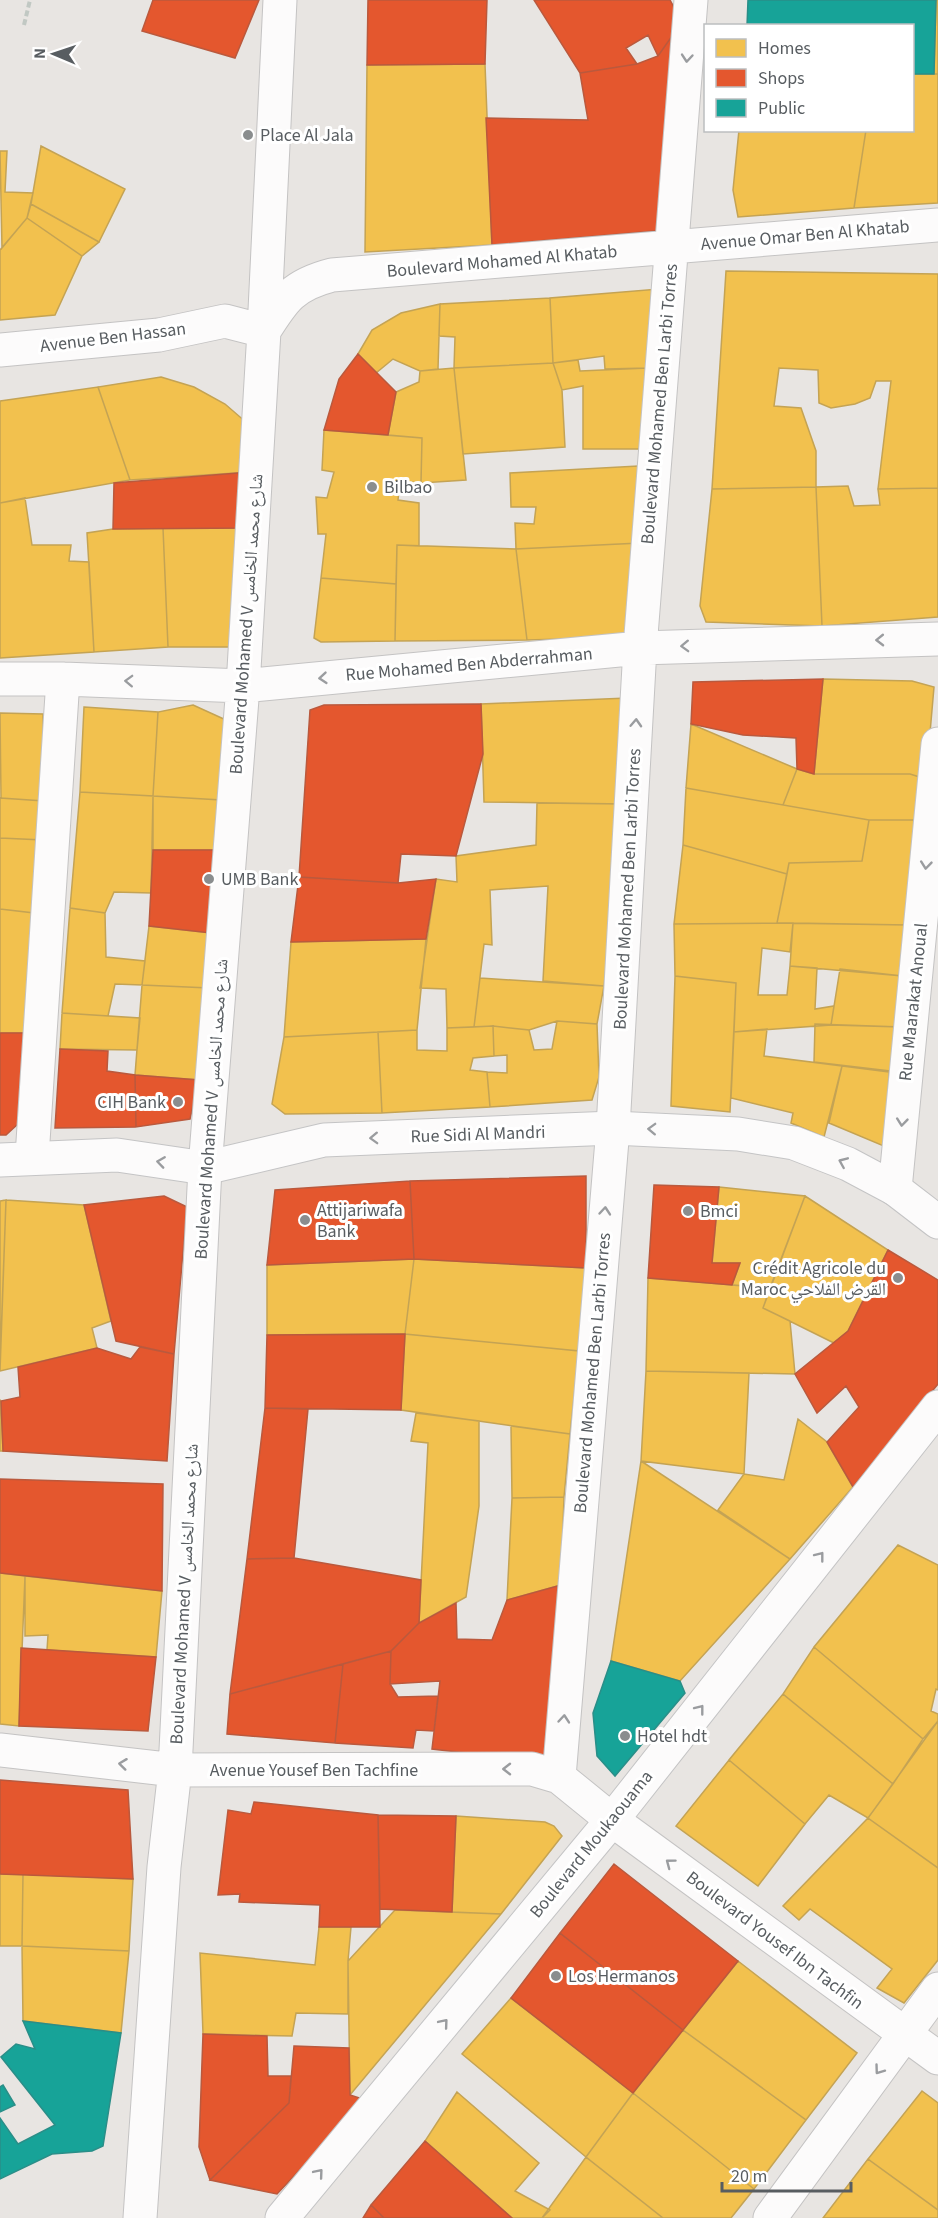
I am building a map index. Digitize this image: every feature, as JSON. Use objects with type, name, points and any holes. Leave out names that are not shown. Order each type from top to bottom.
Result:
[{"type":"street","name":"Boulevard Mohamed V شارع محمد الخامس","points":[[140,2218],[164,1867],[175,1770],[205,1168],[243,686],[264,331],[280,0]]},
{"type":"street","name":"Boulevard Mohamed Ben Larbi Torres","points":[[559,1777],[613,1128],[640,648],[692,0]]},
{"type":"street","name":"Avenue Omar Ben Al Khatab","points":[[672,246],[938,225]]},
{"type":"street","name":"Boulevard Mohamed Al Khatab","points":[[264,331],[283,301],[292,292],[316,280],[332,276],[672,246]]},
{"type":"street","name":"Avenue Ben Hassan","points":[[0,350],[159,335],[225,321],[264,331]]},
{"type":"street","name":"Rue Mohamed Ben Abderrahman","points":[[0,679],[63,679],[243,686],[640,648],[938,639]]},
{"type":"street","points":[[32,1157],[63,679]]},
{"type":"street","name":"Rue Maarakat Anoual","points":[[895,1190],[938,744]]},
{"type":"street","name":"Rue Sidi Al Mandri","points":[[0,1160],[117,1155],[205,1168],[324,1140],[613,1128],[738,1134],[794,1143],[848,1164],[895,1190],[938,1222]]},
{"type":"street","name":"Boulevard Moukaouama","points":[[282,2218],[612,1820],[938,1407]]},
{"type":"street","name":"Avenue Yousef Ben Tachfine","points":[[0,1750],[175,1770],[532,1769],[559,1777],[612,1820]]},
{"type":"street","name":"Boulevard Yousef Ibn Tachfin","points":[[612,1820],[904,2036],[938,2058]]},
{"type":"street","points":[[770,2218],[938,1989]]},
{"type":"path","points":[[24,25],[30,0]]},
{"type":"building: Homes","points":[[936,0],[938,0],[938,74],[934,74]]},
{"type":"building: Homes","points":[[485,64],[492,245],[365,252],[367,65]]},
{"type":"building: Homes","points":[[914,74],[938,74],[938,203],[854,208],[866,132],[914,132]]},
{"type":"building: Homes","points":[[739,132],[866,132],[854,208],[738,217],[733,190]]},
{"type":"building: Homes","points":[[41,146],[125,189],[99,242],[31,204]]},
{"type":"building: Homes","points":[[0,151],[7,151],[5,192],[33,193],[27,218],[2,248]]},
{"type":"building: Homes","points":[[31,204],[99,242],[82,256],[27,218]]},
{"type":"building: Homes","points":[[27,218],[82,256],[55,315],[0,320],[0,250]]},
{"type":"building: Homes","points":[[726,271],[938,274],[938,488],[878,489],[891,381],[876,381],[870,398],[855,404],[831,408],[819,403],[818,370],[779,368],[774,406],[801,408],[816,451],[816,487],[712,489]]},
{"type":"building: Homes","points":[[659,289],[648,368],[605,369],[604,356],[553,363],[550,298]]},
{"type":"building: Homes","points":[[550,298],[553,363],[454,368],[455,337],[439,336],[440,304]]},
{"type":"building: Homes","points":[[440,304],[438,369],[420,371],[393,359],[376,373],[358,354],[372,330],[401,313]]},
{"type":"building: Homes","points":[[578,360],[580,371],[648,368],[648,449],[583,449],[583,386],[562,390],[553,363]]},
{"type":"building: Homes","points":[[553,363],[562,390],[565,447],[463,454],[454,368]]},
{"type":"building: Homes","points":[[454,368],[466,480],[421,483],[422,438],[388,435],[396,392],[419,382],[420,371]]},
{"type":"building: Homes","points":[[161,377],[194,387],[225,404],[247,423],[250,472],[130,480],[98,387]]},
{"type":"building: Homes","points":[[98,387],[130,480],[0,503],[0,401]]},
{"type":"building: Homes","points":[[324,430],[422,438],[421,483],[400,481],[398,500],[419,503],[419,546],[397,545],[396,584],[321,578],[326,534],[318,534],[316,497],[327,498],[334,472],[322,470]]},
{"type":"building: Homes","points":[[638,466],[640,543],[516,549],[515,523],[534,524],[536,507],[511,507],[510,473]]},
{"type":"building: Homes","points":[[848,486],[854,506],[880,505],[878,489],[938,488],[938,617],[822,626],[816,487]]},
{"type":"building: Homes","points":[[816,487],[822,626],[706,622],[700,606],[712,489]]},
{"type":"building: Homes","points":[[25,498],[32,545],[71,545],[69,561],[89,562],[94,652],[0,658],[0,503]]},
{"type":"building: Homes","points":[[163,528],[246,528],[233,647],[168,647]]},
{"type":"building: Homes","points":[[163,528],[168,647],[94,652],[87,533],[113,529]]},
{"type":"building: Homes","points":[[640,543],[633,637],[527,640],[516,549]]},
{"type":"building: Homes","points":[[397,545],[516,549],[527,640],[395,641]]},
{"type":"building: Homes","points":[[321,578],[396,584],[395,641],[321,642],[314,638]]},
{"type":"building: Homes","points":[[823,679],[912,681],[934,687],[926,779],[910,774],[814,774]]},
{"type":"building: Homes","points":[[627,698],[624,804],[484,802],[481,704]]},
{"type":"building: Homes","points":[[193,705],[226,720],[221,800],[153,796],[158,712]]},
{"type":"building: Homes","points":[[84,707],[158,712],[153,796],[80,792]]},
{"type":"building: Homes","points":[[0,713],[43,714],[44,801],[1,798]]},
{"type":"building: Homes","points":[[691,724],[797,769],[783,805],[686,788]]},
{"type":"building: Homes","points":[[797,769],[814,774],[910,774],[926,779],[915,820],[869,820],[783,805]]},
{"type":"building: Homes","points":[[686,788],[869,820],[862,861],[789,863],[787,874],[683,845]]},
{"type":"building: Homes","points":[[80,792],[153,796],[151,893],[114,892],[105,913],[70,908]]},
{"type":"building: Homes","points":[[153,796],[221,800],[216,850],[153,850]]},
{"type":"building: Homes","points":[[0,798],[44,801],[43,840],[0,838]]},
{"type":"building: Homes","points":[[537,803],[624,804],[604,986],[543,981],[548,886],[490,890],[492,945],[484,944],[474,1027],[447,1028],[446,989],[420,988],[436,879],[457,882],[456,856],[536,845]]},
{"type":"building: Homes","points":[[869,820],[915,820],[907,925],[777,923],[789,863],[862,861]]},
{"type":"building: Homes","points":[[0,838],[43,840],[34,913],[0,909]]},
{"type":"building: Homes","points":[[683,845],[787,874],[777,923],[674,924]]},
{"type":"building: Homes","points":[[70,908],[105,913],[106,957],[145,961],[142,985],[115,984],[108,1016],[62,1013]]},
{"type":"building: Homes","points":[[0,909],[34,913],[29,1033],[0,1033]]},
{"type":"building: Homes","points":[[793,923],[790,952],[762,948],[758,995],[787,995],[790,966],[817,968],[815,1009],[834,1006],[831,1025],[734,1032],[736,983],[675,976],[674,924]]},
{"type":"building: Homes","points":[[793,923],[907,925],[902,976],[790,966]]},
{"type":"building: Homes","points":[[149,926],[211,933],[209,988],[142,985]]},
{"type":"building: Homes","points":[[426,939],[417,1030],[284,1037],[291,942]]},
{"type":"building: Homes","points":[[840,969],[902,976],[901,1027],[831,1025]]},
{"type":"building: Homes","points":[[675,976],[736,983],[730,1112],[671,1106]]},
{"type":"building: Homes","points":[[480,978],[604,986],[597,1024],[557,1021],[529,1030],[493,1026],[474,1027]]},
{"type":"building: Homes","points":[[142,985],[209,988],[199,1080],[135,1075]]},
{"type":"building: Homes","points":[[62,1013],[140,1018],[137,1050],[60,1049]]},
{"type":"building: Homes","points":[[557,1021],[597,1024],[599,1077],[592,1100],[490,1107],[487,1072],[507,1073],[507,1055],[494,1056],[493,1026],[529,1030],[534,1050],[552,1049]]},
{"type":"building: Homes","points":[[815,1024],[901,1027],[899,1072],[814,1062]]},
{"type":"building: Homes","points":[[493,1026],[494,1056],[473,1058],[470,1070],[487,1072],[490,1107],[382,1113],[378,1032],[417,1030],[417,1050],[447,1051],[447,1028]]},
{"type":"building: Homes","points":[[767,1029],[764,1056],[842,1066],[824,1137],[791,1123],[793,1113],[731,1098],[734,1032]]},
{"type":"building: Homes","points":[[378,1032],[382,1113],[285,1114],[272,1104],[284,1037]]},
{"type":"building: Homes","points":[[842,1066],[889,1072],[886,1147],[829,1123]]},
{"type":"building: Homes","points":[[719,1187],[805,1196],[770,1288],[732,1285],[740,1263],[712,1263]]},
{"type":"building: Homes","points":[[805,1196],[888,1250],[848,1331],[834,1343],[763,1308]]},
{"type":"building: Homes","points":[[6,1200],[84,1205],[111,1321],[92,1328],[97,1348],[0,1371]]},
{"type":"building: Homes","points":[[6,1200],[0,1365],[0,1201]]},
{"type":"building: Homes","points":[[414,1259],[586,1268],[579,1351],[405,1334]]},
{"type":"building: Homes","points":[[414,1259],[405,1334],[267,1335],[267,1265]]},
{"type":"building: Homes","points":[[648,1278],[770,1288],[763,1308],[790,1321],[795,1374],[646,1371]]},
{"type":"building: Homes","points":[[405,1334],[579,1351],[570,1434],[401,1410]]},
{"type":"building: Homes","points":[[646,1371],[749,1373],[744,1474],[641,1461]]},
{"type":"building: Homes","points":[[1,1401],[3,1451],[0,1451]]},
{"type":"building: Homes","points":[[416,1413],[479,1421],[479,1506],[466,1597],[419,1623],[428,1443],[411,1441]]},
{"type":"building: Homes","points":[[798,1419],[827,1442],[853,1487],[790,1559],[718,1510],[744,1474],[784,1480]]},
{"type":"building: Homes","points":[[511,1426],[570,1434],[564,1497],[512,1498]]},
{"type":"building: Homes","points":[[641,1461],[790,1559],[680,1681],[611,1661]]},
{"type":"building: Homes","points":[[564,1497],[561,1585],[507,1600],[512,1498]]},
{"type":"building: Homes","points":[[898,1545],[938,1565],[938,1690],[936,1689],[931,1711],[938,1714],[938,1721],[923,1739],[814,1647]]},
{"type":"building: Homes","points":[[0,1573],[25,1576],[19,1726],[0,1724]]},
{"type":"building: Homes","points":[[25,1576],[162,1591],[156,1657],[47,1650],[48,1635],[25,1636]]},
{"type":"building: Homes","points":[[814,1647],[923,1739],[893,1784],[783,1694]]},
{"type":"building: Homes","points":[[783,1694],[893,1784],[868,1818],[829,1795],[805,1824],[729,1760]]},
{"type":"building: Homes","points":[[938,1721],[938,1868],[868,1818]]},
{"type":"building: Homes","points":[[729,1760],[805,1824],[758,1886],[676,1826]]},
{"type":"building: Homes","points":[[456,1816],[545,1822],[554,1826],[562,1836],[501,1914],[452,1912]]},
{"type":"building: Homes","points":[[868,1818],[938,1868],[938,1960],[904,2003],[877,1988],[892,1969],[810,1909],[799,1920],[783,1906]]},
{"type":"building: Homes","points":[[0,1874],[23,1874],[22,1946],[0,1946]]},
{"type":"building: Homes","points":[[23,1874],[133,1879],[129,1951],[22,1946]]},
{"type":"building: Homes","points":[[395,1910],[501,1914],[350,2095],[348,1961]]},
{"type":"building: Homes","points":[[319,1927],[351,1927],[348,1961],[348,2014],[296,2013],[292,2036],[203,2034],[200,1953],[315,1965]]},
{"type":"building: Homes","points":[[22,1946],[129,1951],[121,2033],[23,2021]]},
{"type":"building: Homes","points":[[738,1961],[857,2053],[806,2120],[683,2030]]},
{"type":"building: Homes","points":[[511,1998],[633,2093],[586,2157],[462,2054]]},
{"type":"building: Homes","points":[[683,2030],[806,2120],[754,2189],[633,2093]]},
{"type":"building: Homes","points":[[922,2091],[938,2103],[938,2210],[868,2159]]},
{"type":"building: Homes","points":[[457,2092],[539,2163],[515,2191],[550,2210],[542,2218],[512,2218],[425,2141]]},
{"type":"building: Homes","points":[[633,2093],[754,2189],[731,2218],[663,2218],[586,2157]]},
{"type":"building: Homes","points":[[586,2157],[663,2218],[542,2218]]},
{"type":"building: Homes","points":[[868,2159],[938,2210],[938,2218],[823,2218]]},
{"type":"building: Shops","points":[[153,0],[259,0],[235,58],[142,31]]},
{"type":"building: Shops","points":[[368,0],[487,0],[485,64],[367,65]]},
{"type":"building: Shops","points":[[534,0],[670,0],[682,22],[658,56],[648,35],[626,48],[637,64],[580,73]]},
{"type":"building: Shops","points":[[682,22],[666,230],[492,245],[486,118],[588,120],[580,73],[637,64],[658,56]]},
{"type":"building: Shops","points":[[358,354],[396,392],[388,435],[324,430],[339,379]]},
{"type":"building: Shops","points":[[250,472],[246,528],[113,529],[114,483]]},
{"type":"building: Shops","points":[[823,679],[814,774],[797,769],[796,738],[743,735],[691,724],[693,682]]},
{"type":"building: Shops","points":[[481,704],[483,754],[456,856],[401,854],[398,883],[299,877],[310,710],[324,705]]},
{"type":"building: Shops","points":[[153,850],[216,850],[211,933],[149,926]]},
{"type":"building: Shops","points":[[299,877],[398,883],[436,879],[426,939],[291,942]]},
{"type":"building: Shops","points":[[0,1033],[29,1033],[18,1124],[6,1135],[0,1135]]},
{"type":"building: Shops","points":[[60,1049],[108,1051],[107,1071],[135,1075],[136,1127],[55,1128]]},
{"type":"building: Shops","points":[[135,1075],[199,1080],[190,1119],[136,1127]]},
{"type":"building: Shops","points":[[586,1176],[586,1268],[414,1259],[410,1181]]},
{"type":"building: Shops","points":[[410,1181],[414,1259],[267,1265],[275,1190]]},
{"type":"building: Shops","points":[[654,1185],[719,1187],[712,1263],[740,1263],[732,1285],[648,1278]]},
{"type":"building: Shops","points":[[164,1196],[187,1207],[174,1354],[116,1341],[84,1205]]},
{"type":"building: Shops","points":[[888,1250],[938,1280],[938,1384],[853,1487],[827,1442],[859,1407],[846,1386],[817,1413],[795,1374],[848,1331]]},
{"type":"building: Shops","points":[[405,1334],[401,1410],[265,1408],[267,1335]]},
{"type":"building: Shops","points":[[140,1347],[174,1354],[167,1461],[3,1451],[1,1401],[20,1397],[18,1367],[97,1348],[131,1359]]},
{"type":"building: Shops","points":[[265,1408],[308,1409],[294,1558],[247,1559]]},
{"type":"building: Shops","points":[[0,1479],[163,1484],[162,1591],[0,1573]]},
{"type":"building: Shops","points":[[294,1558],[421,1580],[419,1623],[391,1651],[230,1694],[247,1559]]},
{"type":"building: Shops","points":[[561,1585],[546,1762],[432,1749],[440,1681],[390,1684],[391,1651],[419,1623],[456,1603],[457,1639],[492,1640],[507,1600]]},
{"type":"building: Shops","points":[[21,1648],[156,1657],[148,1731],[19,1726]]},
{"type":"building: Shops","points":[[391,1651],[390,1684],[398,1697],[438,1696],[434,1731],[416,1730],[413,1748],[335,1743],[343,1664]]},
{"type":"building: Shops","points":[[343,1664],[335,1743],[227,1734],[230,1694]]},
{"type":"building: Shops","points":[[0,1780],[128,1790],[133,1879],[0,1874]]},
{"type":"building: Shops","points":[[254,1802],[378,1815],[380,1927],[319,1927],[320,1905],[239,1902],[240,1894],[218,1895],[228,1810],[251,1814]]},
{"type":"building: Shops","points":[[378,1815],[456,1816],[452,1912],[380,1909]]},
{"type":"building: Shops","points":[[614,1864],[738,1961],[683,2030],[560,1933]]},
{"type":"building: Shops","points":[[560,1933],[683,2030],[633,2093],[511,1998]]},
{"type":"building: Shops","points":[[203,2034],[267,2036],[268,2076],[291,2076],[289,2103],[210,2180],[199,2147]]},
{"type":"building: Shops","points":[[294,2046],[349,2048],[350,2095],[366,2100],[277,2194],[210,2180],[289,2103]]},
{"type":"building: Shops","points":[[425,2141],[512,2218],[384,2218],[371,2205]]},
{"type":"building: Shops","points":[[371,2205],[384,2218],[363,2218]]},
{"type":"building: Public","points":[[748,0],[936,0],[934,74],[914,74],[914,24],[747,24]]},
{"type":"building: Public","points":[[611,1661],[680,1681],[685,1693],[615,1776],[597,1756],[593,1713]]},
{"type":"building: Public","points":[[23,2021],[121,2033],[103,2146],[92,2151],[52,2154],[0,2179],[0,2118],[18,2144],[55,2125],[1,2057],[16,2044],[35,2049]]},
{"type":"building: Public","points":[[3,2085],[15,2105],[0,2112],[0,2087]]},
{"type":"place","name":"Place Al Jala","points":[[248,135]]},
{"type":"place","name":"Bilbao","points":[[372,487]]},
{"type":"place","name":"UMB Bank","points":[[209,879]]},
{"type":"place","name":"CIH Bank","points":[[178,1102]]},
{"type":"place","name":"Bmci","points":[[688,1211]]},
{"type":"place","name":"Attijariwafa Bank","points":[[305,1220]]},
{"type":"place","name":"Crédit Agricole du Maroc القرض الفلاحي","points":[[898,1278]]},
{"type":"place","name":"Hotel hdt","points":[[625,1736]]},
{"type":"place","name":"Los Hermanos","points":[[556,1976]]}]
